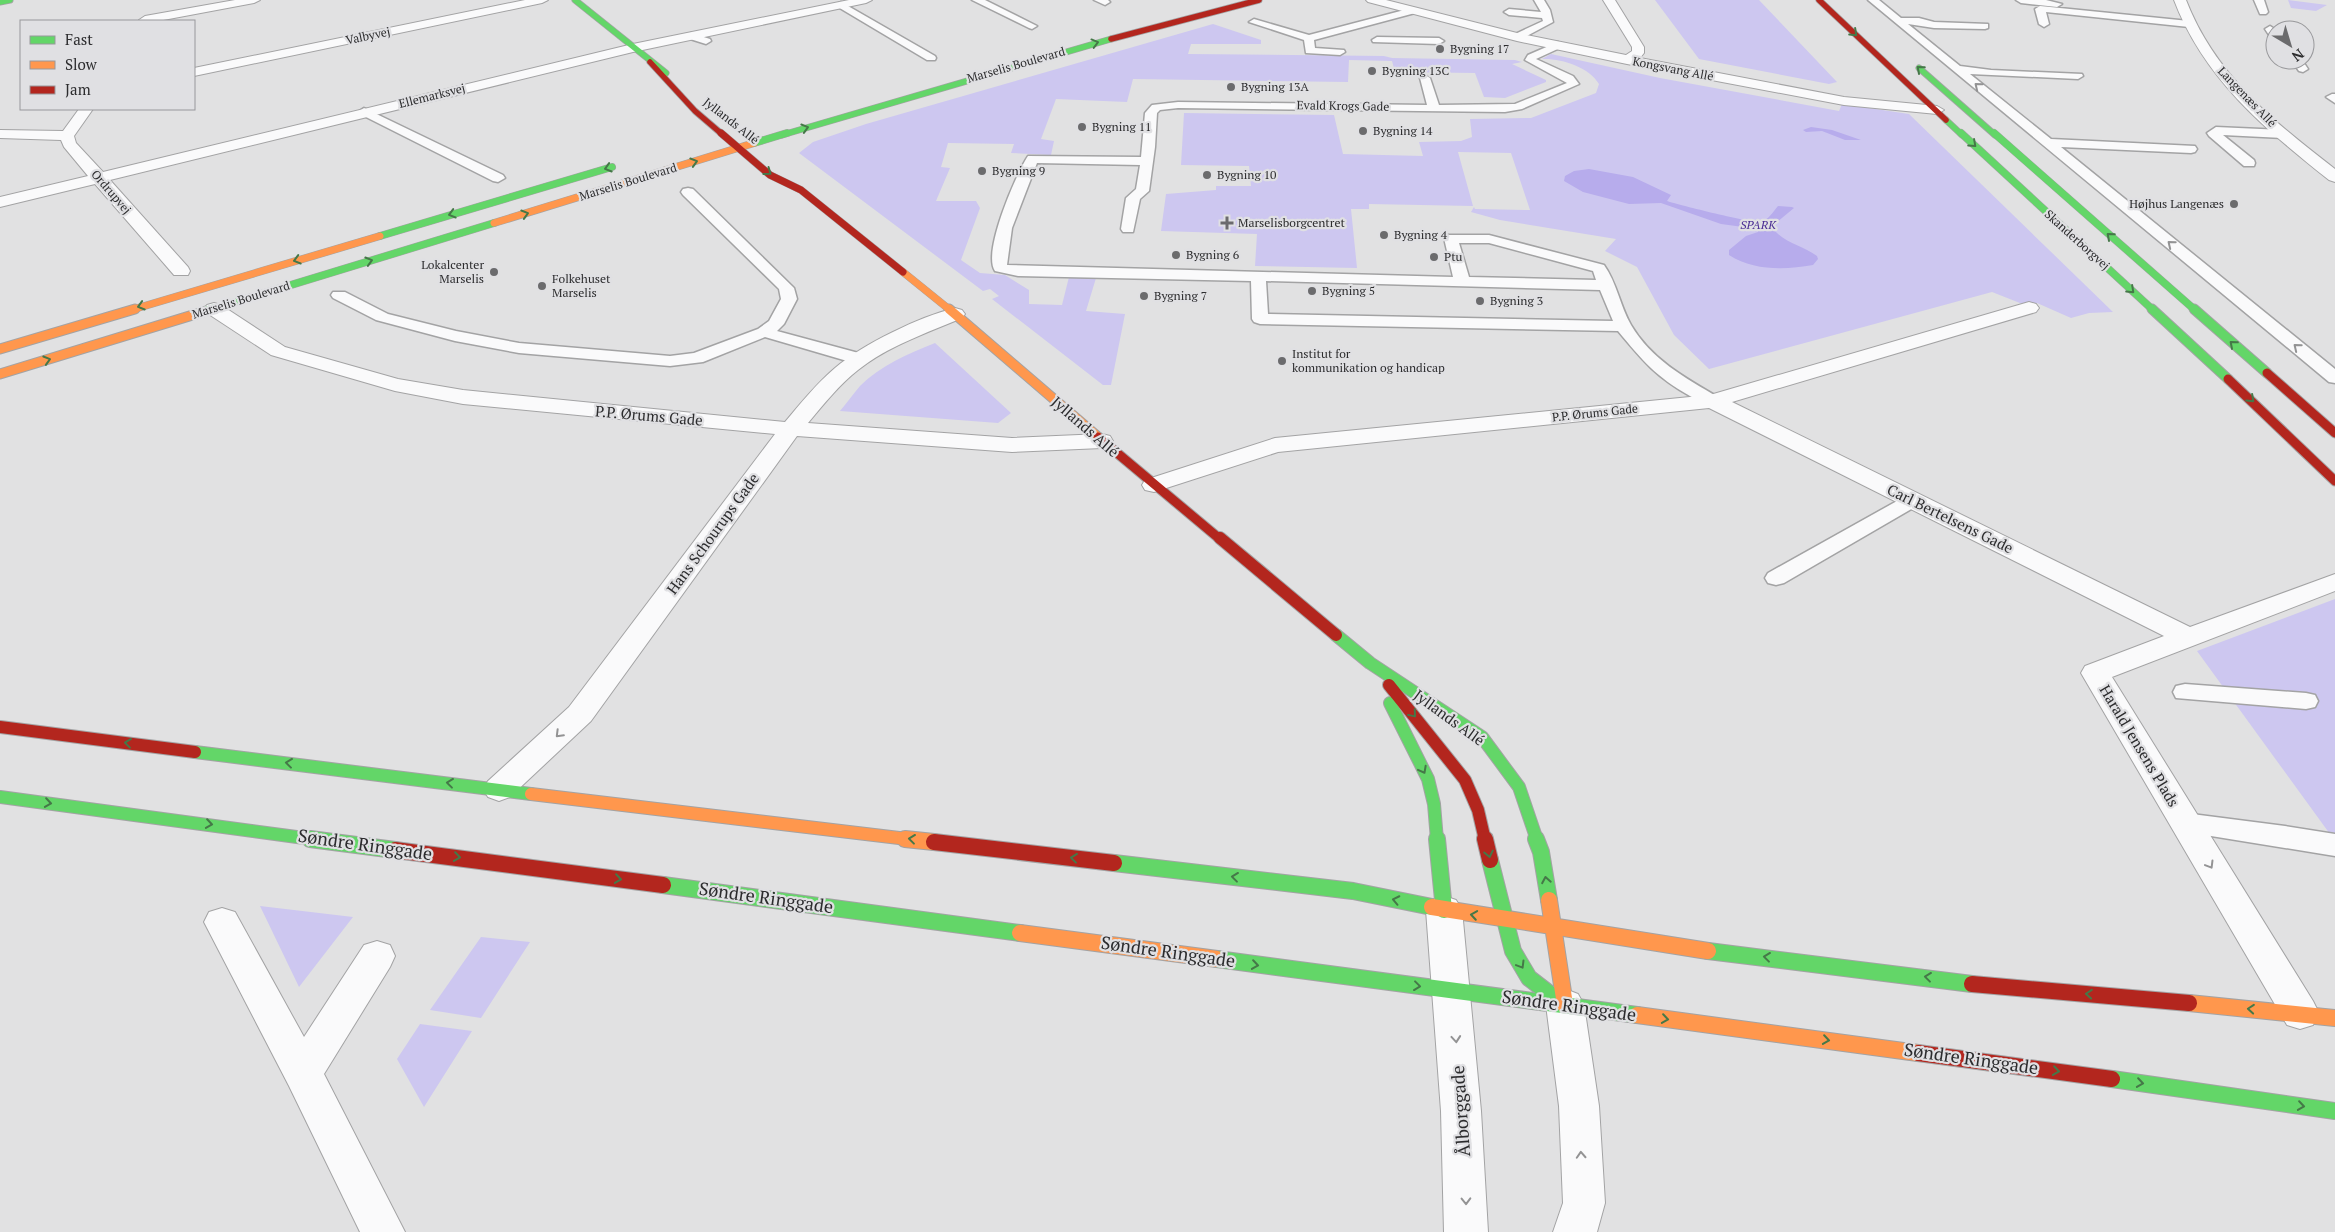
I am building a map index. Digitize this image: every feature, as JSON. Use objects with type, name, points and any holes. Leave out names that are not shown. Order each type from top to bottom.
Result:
[{"type":"street","points":[[0,2],[10,0]]},
{"type":"street","points":[[145,20],[254,0]]},
{"type":"street","name":"Valbyvej","points":[[195,72],[542,0]]},
{"type":"street","name":"Jyllands Allé","points":[[576,0],[632,48],[691,90]]},
{"type":"street","name":"Ellemarksvej","points":[[0,202],[97,176],[632,48],[863,0]]},
{"type":"street","name":"Marselis Boulevard","points":[[0,374],[738,148],[1061,52],[1259,0]]},
{"type":"street","name":"Kongsvang Allé","points":[[1372,0],[1517,37],[1626,60],[1844,101],[1937,110]]},
{"type":"street","points":[[1609,0],[1638,47],[1638,52],[1626,60]]},
{"type":"street","name":"Skanderborgvej","points":[[1819,0],[2254,402],[2335,481]]},
{"type":"street","name":"Langenæs Allé","points":[[2180,0],[2187,20],[2204,51],[2227,78],[2253,107],[2335,177]]},
{"type":"street","points":[[145,20],[154,7]]},
{"type":"street","name":"Skanderborgvej","points":[[1907,58],[2335,434]]},
{"type":"street","name":"Jyllands Allé","points":[[650,62],[695,111],[770,175],[801,190],[955,314],[1154,485],[1370,663],[1482,737],[1519,787],[1531,819],[1541,852],[1554,928],[1564,1006]]},
{"type":"street","points":[[0,134],[67,136],[85,110]]},
{"type":"street","points":[[704,140],[735,130]]},
{"type":"street","name":"Jyllands Allé","points":[[748,133],[770,151]]},
{"type":"street","name":"Ordrupvej","points":[[67,136],[69,144],[181,271]]},
{"type":"street","name":"Marselis Boulevard","points":[[0,348],[625,163]]},
{"type":"street","name":"Jyllands Allé","points":[[795,176],[801,190]]},
{"type":"street","name":"P.P. Ørums Gade","points":[[1154,485],[1275,445],[1712,401],[2029,308]]},
{"type":"street","name":"P.P. Ørums Gade","points":[[214,309],[278,351],[395,385],[463,397],[791,429],[1012,445],[1102,441]]},
{"type":"street","name":"Hans Schourups Gade","points":[[499,790],[580,714],[791,429],[826,389],[860,359],[893,341],[955,314]]},
{"type":"street","name":"Carl Bertelsens Gade","points":[[1712,401],[2188,637]]},
{"type":"street","name":"Harald Jensens Plads","points":[[2300,1013],[2095,673],[2335,582]]},
{"type":"street","points":[[1370,663],[1465,780],[1478,810],[1513,951],[1529,978],[1564,1006],[1578,1106],[1584,1204],[1575,1232]]},
{"type":"street","name":"Jyllands Allé","points":[[1370,663],[1428,779],[1434,804],[1444,910]]},
{"type":"street","points":[[0,727],[499,790],[1353,891],[1444,910],[1554,928],[1994,986],[2300,1013],[2335,1018]]},
{"type":"street","name":"Søndre Ringgade","points":[[0,797],[2092,1076],[2335,1111]]},
{"type":"street","name":"Ålborggade","points":[[1444,910],[1464,1147],[1466,1232]]},
{"type":"street","points":[[222,922],[303,1073],[383,1232]]},
{"type":"street","points":[[303,1073],[377,956]]},
{"type":"lane","points":[[977,0],[1032,26]]},
{"type":"lane","points":[[1517,37],[1548,22],[1539,0]]},
{"type":"lane","points":[[1873,0],[2335,378]]},
{"type":"lane","points":[[2021,0],[2187,20]]},
{"type":"lane","points":[[2259,0],[2263,12]]},
{"type":"lane","points":[[841,5],[931,58]]},
{"type":"lane","points":[[2044,24],[2040,9],[2187,20]]},
{"type":"lane","name":"Kongsvang Allé","points":[[1309,38],[1412,11]]},
{"type":"lane","points":[[1509,12],[1547,16]]},
{"type":"lane","points":[[1898,21],[1919,21],[1934,25],[1985,26]]},
{"type":"lane","points":[[1254,22],[1309,38],[1310,51],[1340,52]]},
{"type":"lane","points":[[1361,24],[1380,28],[1378,44],[1438,41]]},
{"type":"lane","points":[[691,36],[706,41]]},
{"type":"lane","name":"Evald Krogs Gade","points":[[1128,229],[1133,198],[1142,191],[1150,147],[1151,113],[1156,107],[1178,105],[1504,109],[1518,107],[1573,84],[1569,78],[1530,60],[1532,57],[1558,45]]},
{"type":"lane","points":[[1957,69],[1983,70],[1991,73],[2078,76]]},
{"type":"lane","points":[[1425,78],[1434,108]]},
{"type":"lane","points":[[364,112],[498,178]]},
{"type":"lane","points":[[2029,128],[2049,128]]},
{"type":"lane","points":[[2249,163],[2213,133],[2216,131],[2283,134]]},
{"type":"lane","points":[[2048,143],[2191,149]]},
{"type":"lane","points":[[1146,161],[1032,160],[1012,207],[998,259],[1000,268],[1018,271],[1606,285]]},
{"type":"lane","points":[[339,294],[382,317],[455,336],[519,348],[652,360],[670,361],[697,358],[764,332],[776,324],[789,300],[786,288],[688,192]]},
{"type":"lane","points":[[1462,281],[1451,238],[1489,238],[1599,268],[1623,326],[1648,358],[1670,377],[1712,401]]},
{"type":"lane","points":[[1258,276],[1260,319],[1623,326]]},
{"type":"lane","points":[[764,332],[860,359]]},
{"type":"lane","points":[[1776,578],[1913,500]]},
{"type":"lane","points":[[2185,692],[2306,701]]},
{"type":"lane","points":[[2184,823],[2285,836],[2335,845]]},
{"type":"green space","points":[[1655,0],[1759,0],[1837,82],[1829,84],[1699,59]]},
{"type":"green space","points":[[2288,0],[2327,5],[2316,11],[2291,8]]},
{"type":"green space","points":[[1213,24],[1261,40],[1261,44],[1191,44],[1188,54],[1384,56],[1392,58],[1515,60],[1522,62],[1512,64],[1546,80],[1546,82],[1505,98],[1484,97],[1475,73],[1395,72],[1392,61],[1349,60],[1348,82],[1133,79],[1127,102],[1056,99],[1041,139],[1054,141],[1051,155],[1011,153],[1014,144],[948,143],[941,167],[950,168],[936,201],[976,201],[980,208],[961,260],[980,273],[1005,275],[1029,290],[1029,304],[1062,305],[1069,277],[1096,278],[1086,311],[1125,314],[1111,385],[1103,385],[992,299],[999,296],[990,289],[983,291],[799,153],[813,142],[866,124]]},
{"type":"green space","name":"SPARK","points":[[1551,54],[1660,78],[1839,111],[1842,104],[1909,114],[2113,312],[2089,313],[2071,318],[2037,303],[2025,305],[1992,292],[1709,369],[1674,335],[1637,267],[1605,251],[1616,239],[1500,220],[1471,212],[1474,207],[1475,209],[1530,210],[1511,153],[1458,152],[1473,206],[1369,204],[1369,209],[1351,209],[1357,268],[1255,266],[1257,234],[1161,231],[1166,194],[1216,190],[1216,186],[1251,186],[1249,166],[1181,165],[1184,113],[1334,115],[1343,154],[1423,156],[1419,142],[1461,141],[1472,137],[1470,119],[1531,118],[1596,93],[1599,84],[1589,73],[1566,62],[1542,59]]},
{"type":"green space","points":[[935,343],[1011,413],[998,423],[840,411],[860,386],[876,372],[905,356]]},
{"type":"green space","points":[[2335,599],[2335,841],[2197,651]]},
{"type":"green space","points":[[260,906],[353,917],[299,987]]},
{"type":"green space","points":[[481,937],[530,942],[481,1018],[430,1010]]},
{"type":"green space","points":[[420,1024],[472,1031],[424,1107],[397,1059]]},
{"type":"shaded area","points":[[1811,127],[1832,130],[1861,140],[1845,140],[1822,131],[1806,132],[1803,130]]},
{"type":"shaded area","points":[[1589,169],[1633,177],[1671,195],[1667,201],[1745,220],[1761,222],[1768,218],[1778,206],[1792,207],[1794,208],[1777,222],[1773,229],[1783,238],[1817,256],[1818,259],[1813,265],[1792,268],[1759,267],[1749,264],[1729,255],[1729,250],[1746,236],[1758,232],[1758,229],[1721,224],[1661,203],[1629,204],[1583,192],[1564,181],[1565,176],[1574,171]]},
{"type":"traffic: fast","points":[[0,2],[10,0]]},
{"type":"traffic: fast","points":[[575,0],[666,73]]},
{"type":"traffic: fast","points":[[754,143],[1111,39]]},
{"type":"traffic: fast","points":[[1919,68],[2267,373]]},
{"type":"traffic: fast","points":[[1946,120],[2228,379]]},
{"type":"traffic: fast","points":[[380,236],[612,167]]},
{"type":"traffic: fast","points":[[196,314],[494,223]]},
{"type":"traffic: fast","points":[[1336,635],[1370,663],[1482,737],[1519,787],[1541,852],[1549,900]]},
{"type":"traffic: fast","points":[[1390,703],[1428,779],[1434,804],[1444,910]]},
{"type":"traffic: fast","points":[[195,752],[531,794]]},
{"type":"traffic: fast","points":[[0,797],[395,850]]},
{"type":"traffic: fast","points":[[1490,860],[1513,951],[1529,978],[1564,1005]]},
{"type":"traffic: fast","points":[[1114,863],[1353,891],[1432,907]]},
{"type":"traffic: fast","points":[[663,885],[1020,933]]},
{"type":"traffic: fast","points":[[1708,951],[1972,984]]},
{"type":"traffic: fast","points":[[1217,959],[1637,1015]]},
{"type":"traffic: fast","points":[[2112,1079],[2335,1111]]},
{"type":"traffic: slow","points":[[494,223],[754,143]]},
{"type":"traffic: slow","points":[[0,349],[380,236]]},
{"type":"traffic: slow","points":[[903,272],[955,314],[1098,437]]},
{"type":"traffic: slow","points":[[0,374],[196,314]]},
{"type":"traffic: slow","points":[[531,794],[934,842]]},
{"type":"traffic: slow","points":[[1549,900],[1565,1005]]},
{"type":"traffic: slow","points":[[1432,907],[1708,951]]},
{"type":"traffic: slow","points":[[1020,933],[1217,959]]},
{"type":"traffic: slow","points":[[2189,1003],[2335,1018]]},
{"type":"traffic: slow","points":[[1637,1015],[1918,1053]]},
{"type":"traffic: jam","points":[[1111,39],[1259,0]]},
{"type":"traffic: jam","points":[[1819,0],[1946,120]]},
{"type":"traffic: jam","points":[[650,62],[695,111],[770,175],[801,190],[903,272]]},
{"type":"traffic: jam","points":[[2267,373],[2335,433]]},
{"type":"traffic: jam","points":[[2228,379],[2335,481]]},
{"type":"traffic: jam","points":[[1098,437],[1336,635]]},
{"type":"traffic: jam","points":[[1389,685],[1465,780],[1478,810],[1490,860]]},
{"type":"traffic: jam","points":[[0,727],[195,752]]},
{"type":"traffic: jam","points":[[934,842],[1114,863]]},
{"type":"traffic: jam","points":[[395,850],[663,885]]},
{"type":"traffic: jam","points":[[1972,984],[2189,1003]]},
{"type":"traffic: jam","points":[[1918,1053],[2112,1079]]},
{"type":"place","name":"Bygning 17","points":[[1440,49]]},
{"type":"place","name":"Bygning 13C","points":[[1372,71]]},
{"type":"place","name":"Bygning 13A","points":[[1231,87]]},
{"type":"place","name":"Bygning 11","points":[[1082,127]]},
{"type":"place","name":"Bygning 14","points":[[1363,131]]},
{"type":"place","name":"Bygning 9","points":[[982,171]]},
{"type":"place","name":"Bygning 10","points":[[1207,175]]},
{"type":"place","name":"Højhus Langenæs","points":[[2234,204]]},
{"type":"place","name":"Marselisborgcentret","points":[[1227,223]]},
{"type":"place","name":"Bygning 4","points":[[1384,235]]},
{"type":"place","name":"Bygning 6","points":[[1176,255]]},
{"type":"place","name":"Ptu","points":[[1434,257]]},
{"type":"place","name":"Lokalcenter Marselis","points":[[494,272]]},
{"type":"place","name":"Folkehuset Marselis","points":[[542,286]]},
{"type":"place","name":"Bygning 5","points":[[1312,291]]},
{"type":"place","name":"Bygning 7","points":[[1144,296]]},
{"type":"place","name":"Bygning 3","points":[[1480,301]]},
{"type":"place","name":"Institut for kommunikation og handicap","points":[[1282,361]]}]
